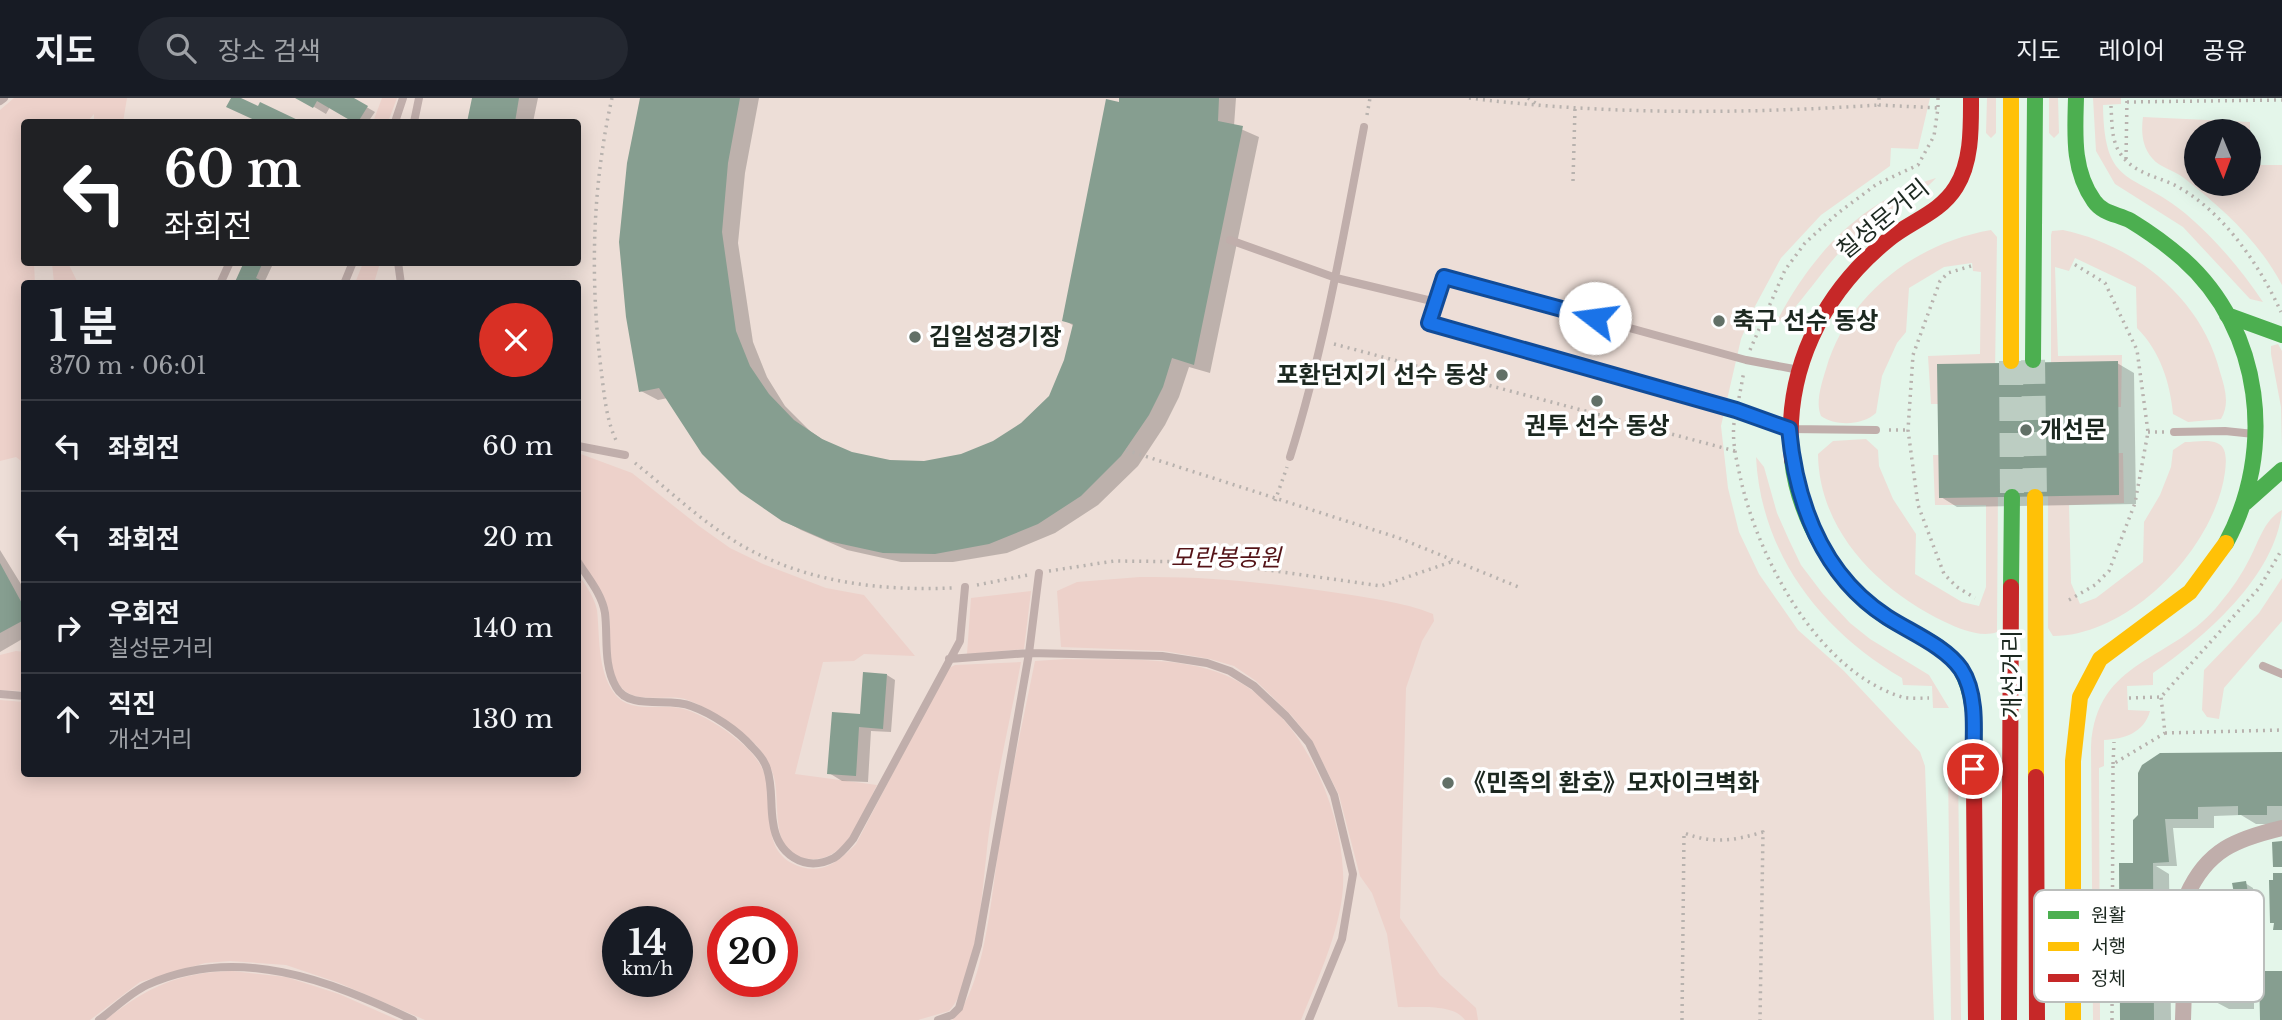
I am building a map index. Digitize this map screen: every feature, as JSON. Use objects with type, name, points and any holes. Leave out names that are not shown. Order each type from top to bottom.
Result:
[{"type":"main road","name":"칠성문거리","points":[[1971,98],[1971,132],[1958,184],[1936,212],[1892,236],[1848,274],[1814,324],[1797,370],[1789,429],[1793,466],[1801,499],[1828,557],[1850,584],[1883,614],[1947,655],[1961,670],[1973,713]]},
{"type":"main road","points":[[2011,98],[2011,361]]},
{"type":"main road","points":[[2033,360],[2035,98]]},
{"type":"main road","points":[[2073,890],[2074,756],[2078,710],[2084,685],[2098,662],[2118,641],[2172,607],[2205,574],[2231,535],[2245,503],[2257,435],[2253,384],[2227,314],[2196,273],[2165,243],[2126,219],[2101,209],[2084,185],[2076,151],[2076,98]]},
{"type":"main road","points":[[2227,314],[2282,335]]},
{"type":"main road","points":[[2245,503],[2282,470]]},
{"type":"main road","name":"개선거리","points":[[2009,1020],[2012,497]]},
{"type":"main road","name":"개선거리","points":[[2035,497],[2037,890]]},
{"type":"main road","name":"개선거리","points":[[1973,713],[1976,1020]]},
{"type":"main road","name":"개선거리","points":[[2037,1002],[2037,1020]]},
{"type":"main road","points":[[2073,1002],[2073,1020]]},
{"type":"street","points":[[2189,890],[2195,877],[2218,851],[2256,835],[2282,828]]},
{"type":"street","points":[[2183,1020],[2184,1002]]},
{"type":"lane","points":[[397,119],[403,98]]},
{"type":"lane","points":[[415,119],[419,98]]},
{"type":"lane","points":[[1290,457],[1322,341],[1364,127]]},
{"type":"lane","points":[[1230,240],[1336,278],[1436,302]]},
{"type":"lane","points":[[1797,370],[1746,360],[1444,277],[1429,323],[1736,410],[1789,429],[1876,430]]},
{"type":"lane","points":[[2174,432],[2225,431],[2257,435]]},
{"type":"lane","points":[[581,447],[625,456]]},
{"type":"lane","points":[[581,567],[599,595],[604,612],[607,655],[617,689],[628,698],[643,702],[667,700],[690,705],[740,735],[767,767],[773,824],[779,844],[790,857],[805,864],[836,857],[853,839],[960,641],[965,587]]},
{"type":"lane","points":[[938,1020],[952,1015],[959,1008],[978,946],[1029,653],[1039,573]]},
{"type":"lane","points":[[949,659],[1029,653],[1162,656],[1207,663],[1230,671],[1254,686],[1286,716],[1309,743],[1334,795],[1353,874],[1342,939],[1309,1020]]},
{"type":"lane","points":[[2263,666],[2282,674]]},
{"type":"lane","points":[[0,694],[21,696]]},
{"type":"lane","points":[[99,1020],[144,986],[205,967],[231,966],[299,975],[413,1020]]},
{"type":"path","points":[[612,98],[600,163],[593,272],[596,329],[612,433],[625,456],[741,545],[800,571],[854,585],[904,590],[965,587],[1114,561],[1212,562],[1381,586],[1454,561]]},
{"type":"path","points":[[1469,98],[1542,107],[1765,113],[1879,105]]},
{"type":"path","points":[[1528,98],[1542,107]]},
{"type":"path","points":[[1938,98],[1938,108]]},
{"type":"path","points":[[2126,159],[2127,100],[2282,100]]},
{"type":"path","points":[[2112,106],[2112,130],[2120,153],[2140,172],[2180,188],[2208,210],[2236,238],[2272,291],[2282,314]]},
{"type":"path","points":[[1573,181],[1575,108]]},
{"type":"path","points":[[2068,600],[2095,585],[2109,571],[2135,503],[2148,432],[2137,350],[2105,283],[2074,264]]},
{"type":"path","points":[[1970,266],[1948,273],[1940,281],[1913,355],[1908,430],[1918,505],[1944,574],[1957,587],[1975,598]]},
{"type":"path","points":[[1322,341],[1735,451]]},
{"type":"path","points":[[1876,430],[1908,430]]},
{"type":"path","points":[[1126,450],[1275,501],[1399,538],[1521,588]]},
{"type":"path","points":[[1275,501],[1290,457]]},
{"type":"path","points":[[2129,698],[2161,697],[2260,587],[2282,549]]},
{"type":"path","points":[[1903,697],[1929,698]]},
{"type":"path","points":[[2161,697],[2165,733]]},
{"type":"path","points":[[2113,765],[2165,733],[2282,730]]},
{"type":"path","points":[[2113,890],[2114,742]]},
{"type":"path","points":[[1682,1020],[1684,833],[1708,842],[1731,842],[1763,832],[1760,1020]]},
{"type":"path","points":[[2112,1002],[2112,1020]]},
{"type":"green space","name":"모란봉공원","points":[[0,98],[1930,98],[1918,149],[1891,148],[1890,166],[1821,215],[1781,258],[1741,339],[1721,426],[1728,488],[1739,532],[1759,574],[1798,630],[1844,671],[1920,752],[1925,766],[1934,1020],[0,1020]]},
{"type":"green space","points":[[1987,98],[1996,98],[1996,133],[1991,138],[1986,133]]},
{"type":"green space","points":[[2049,98],[2058,98],[2059,133],[2054,138],[2049,133]]},
{"type":"green space","points":[[2093,98],[2121,98],[2121,104],[2103,105],[2109,152],[2116,166],[2137,183],[2168,200],[2197,224],[2228,255],[2263,302],[2250,299],[2183,227],[2115,184],[2096,151]]},
{"type":"green space","points":[[2143,117],[2186,119],[2184,178],[2152,158],[2144,144]]},
{"type":"green space","points":[[2261,165],[2282,165],[2282,285],[2251,240],[2206,196],[2261,196]]},
{"type":"green space","points":[[1936,178],[1920,192],[1865,227],[1834,259],[1787,317],[1776,323],[1805,275],[1841,233],[1884,200]]},
{"type":"green space","points":[[1991,230],[1997,237],[1995,373],[1947,404],[1931,404],[1928,356],[1980,354],[1981,272],[1973,271],[1972,263],[1944,267],[1909,288],[1906,332],[1897,343],[1882,376],[1876,413],[1864,420],[1850,423],[1835,422],[1821,416],[1820,393],[1836,342],[1868,295],[1912,260],[1963,237]]},
{"type":"green space","points":[[2063,230],[2090,237],[2140,262],[2162,279],[2181,299],[2198,321],[2220,372],[2226,402],[2221,419],[2188,422],[2173,414],[2169,390],[2158,357],[2137,328],[2136,287],[2075,258],[2069,271],[2055,267],[2058,356],[2122,355],[2121,407],[2097,407],[2051,373],[2051,235],[2052,231]]},
{"type":"green space","points":[[2278,344],[2282,351],[2282,447],[2281,407],[2271,354],[2271,346]]},
{"type":"green space","points":[[1866,439],[1878,450],[1879,466],[1893,499],[1916,534],[1915,574],[1962,602],[1979,606],[1986,587],[1986,505],[1935,505],[1933,455],[1947,455],[1998,487],[1997,632],[1971,632],[1921,609],[1877,576],[1857,556],[1841,533],[1829,509],[1821,482],[1818,454],[1833,441]]},
{"type":"green space","points":[[2185,442],[2217,443],[2223,448],[2226,460],[2218,501],[2205,529],[2187,557],[2139,604],[2111,621],[2082,632],[2053,636],[2048,628],[2048,488],[2098,453],[2123,453],[2124,503],[2069,505],[2071,583],[2080,604],[2096,598],[2143,562],[2144,522],[2160,495],[2171,467],[2173,450]]},
{"type":"green space","points":[[1756,457],[1764,467],[1777,513],[1801,565],[1823,594],[1850,623],[1870,639],[1929,675],[1949,708],[1933,708],[1932,686],[1903,685],[1902,678],[1846,637],[1800,586],[1783,557],[1770,526],[1760,492]]},
{"type":"green space","points":[[2282,510],[2277,535],[2252,581],[2234,603],[2194,642],[2153,673],[2153,685],[2127,686],[2128,710],[2150,711],[2138,730],[2126,736],[2104,740],[2104,766],[2099,768],[2099,890],[2092,890],[2091,747],[2096,717],[2107,695],[2122,678],[2201,623],[2220,603],[2244,570],[2266,525]]},
{"type":"green space","points":[[2282,578],[2282,621],[2224,688],[2219,719],[2207,717],[2202,710],[2204,670],[2259,613]]},
{"type":"green space","points":[[1948,765],[1958,765],[1961,1020],[1951,1020]]},
{"type":"green space","points":[[2093,1002],[2100,1002],[2100,1020],[2093,1020]]},
{"type":"shaded area","points":[[14,98],[127,98],[124,119],[94,119],[94,114],[90,119],[21,119],[21,266],[34,266],[35,280],[21,280],[21,461],[16,457],[0,461],[0,110]]},
{"type":"shaded area","points":[[382,98],[397,98],[389,119],[374,119]]},
{"type":"shaded area","points":[[52,266],[70,266],[76,280],[54,280]]},
{"type":"shaded area","points":[[362,266],[379,266],[375,280],[356,280]]},
{"type":"shaded area","points":[[581,454],[632,473],[730,548],[826,588],[864,595],[915,656],[864,654],[854,661],[823,662],[795,774],[877,785],[860,821],[844,844],[824,858],[798,857],[783,842],[779,831],[775,782],[765,758],[750,739],[709,710],[688,700],[640,697],[628,693],[620,686],[612,668],[607,604],[581,562]]},
{"type":"shaded area","points":[[1140,577],[1215,579],[1289,586],[1386,601],[1433,614],[1434,621],[1422,641],[1406,688],[1400,918],[1440,975],[1476,1008],[1478,1020],[1465,1020],[1444,1009],[1398,1007],[1387,934],[1372,893],[1360,876],[1339,795],[1312,741],[1292,716],[1256,681],[1234,666],[1210,659],[1164,651],[1061,647],[1057,591],[1077,582]]},
{"type":"shaded area","points":[[581,578],[596,605],[602,663],[614,693],[628,704],[675,707],[706,718],[746,747],[763,770],[769,797],[770,825],[778,850],[787,860],[801,867],[817,869],[832,864],[856,844],[947,669],[955,665],[1021,662],[993,804],[974,950],[968,975],[949,1011],[918,1020],[425,1020],[339,983],[286,965],[230,961],[205,963],[140,982],[90,1020],[0,1020],[0,700],[21,702],[21,777],[581,777]]},
{"type":"shaded area","points":[[1031,591],[1024,649],[967,654],[971,598]]},
{"type":"shaded area","points":[[21,652],[21,691],[0,690],[0,655]]},
{"type":"shaded area","points":[[1066,659],[1168,662],[1225,675],[1250,689],[1273,708],[1293,731],[1310,757],[1333,814],[1340,844],[1343,890],[1336,928],[1301,1020],[952,1020],[964,1004],[974,983],[981,957],[1002,825],[1035,661]]},
{"type":"shaded area","points":[[232,971],[286,977],[339,994],[398,1020],[105,1020],[135,999],[164,984],[194,975]]},
{"type":"building","points":[[231,98],[241,98],[258,106],[260,102],[296,119],[252,119],[226,107]]},
{"type":"building","points":[[295,98],[354,98],[368,106],[360,119],[348,119],[317,101],[313,108]]},
{"type":"building","points":[[472,98],[519,98],[516,119],[468,119]]},
{"type":"building","points":[[640,98],[740,98],[728,163],[722,232],[736,331],[750,366],[769,394],[794,420],[822,439],[852,452],[890,460],[924,461],[961,454],[993,441],[1021,423],[1049,396],[1064,360],[1073,324],[1062,321],[1106,99],[1119,102],[1119,98],[1219,98],[1218,121],[1243,126],[1194,365],[1172,358],[1163,387],[1149,415],[1121,456],[1081,496],[1038,524],[989,544],[935,554],[883,553],[828,541],[782,521],[740,492],[702,454],[659,388],[639,392],[626,317],[619,242],[627,163]]},
{"type":"building","points":[[242,266],[261,266],[256,278],[260,280],[236,280]]},
{"type":"building","points":[[2118,361],[2119,495],[1939,498],[1937,364]]},
{"type":"building","points":[[0,563],[21,602],[21,622],[0,633]]},
{"type":"building","points":[[863,672],[887,674],[883,729],[859,727],[856,776],[827,774],[832,712],[860,714]]},
{"type":"building","points":[[2282,752],[2282,806],[2267,806],[2267,815],[2238,815],[2238,806],[2198,807],[2198,819],[2165,819],[2169,862],[2153,863],[2153,890],[2119,890],[2119,863],[2133,863],[2133,820],[2138,815],[2138,773],[2142,765],[2160,753]]},
{"type":"building","points":[[2282,841],[2282,867],[2273,867],[2272,842]]},
{"type":"building","points":[[2273,873],[2282,873],[2282,930],[2273,930],[2274,923],[2270,923],[2269,880],[2273,880]]},
{"type":"building","points":[[2246,881],[2248,890],[2233,890],[2232,883]]},
{"type":"building","points":[[2264,971],[2282,971],[2282,1020],[2260,1020],[2260,1002],[2264,1002]]},
{"type":"building","points":[[2120,1002],[2154,1002],[2154,1020],[2120,1020]]},
{"type":"tunnel","points":[[2033,360],[2035,497]]},
{"type":"tunnel","points":[[2011,361],[2012,497]]},
{"type":"traffic: fast","points":[[2033,360],[2035,98]]},
{"type":"traffic: fast","points":[[2076,98],[2075,138],[2078,164],[2094,201],[2106,211],[2138,225],[2183,259],[2210,288],[2230,320],[2245,356],[2253,393],[2255,431],[2252,470],[2242,507],[2226,543]]},
{"type":"traffic: fast","points":[[2227,315],[2282,335]]},
{"type":"traffic: fast","points":[[1792,460],[1796,483],[1812,528],[1824,550],[1853,589],[1889,619],[1941,649],[1964,676],[1972,702],[1974,787]]},
{"type":"traffic: fast","points":[[2245,503],[2282,470]]},
{"type":"traffic: fast","points":[[2011,587],[2012,497]]},
{"type":"traffic: slow","points":[[2011,98],[2011,361]]},
{"type":"traffic: slow","points":[[2035,497],[2036,777]]},
{"type":"traffic: slow","points":[[2073,890],[2073,761],[2080,697],[2100,659],[2190,592],[2226,543]]},
{"type":"traffic: slow","points":[[2073,1002],[2073,1020]]},
{"type":"traffic: jam","points":[[1792,460],[1794,396],[1812,337],[1844,284],[1865,261],[1889,239],[1942,204],[1956,187],[1968,155],[1971,98]]},
{"type":"traffic: jam","points":[[2009,1020],[2011,587]]},
{"type":"traffic: jam","points":[[2036,777],[2036,890]]},
{"type":"traffic: jam","points":[[1974,787],[1976,1020]]},
{"type":"traffic: jam","points":[[2037,1002],[2037,1020]]},
{"type":"place","name":"축구 선수 동상","points":[[1719,321]]},
{"type":"place","name":"김일성경기장","points":[[915,337]]},
{"type":"place","name":"포환던지기 선수 동상","points":[[1502,375]]},
{"type":"place","name":"권투 선수 동상","points":[[1597,401]]},
{"type":"place","name":"개선문","points":[[2026,430]]},
{"type":"place","name":"《민족의 환호》모자이크벽화","points":[[1448,783]]},
{"type":"route","points":[[1595,318],[1444,277],[1429,323],[1736,410],[1789,429],[1793,466],[1801,499],[1813,530],[1828,557],[1850,584],[1883,614],[1947,655],[1961,670],[1973,713],[1973,769]]}]
